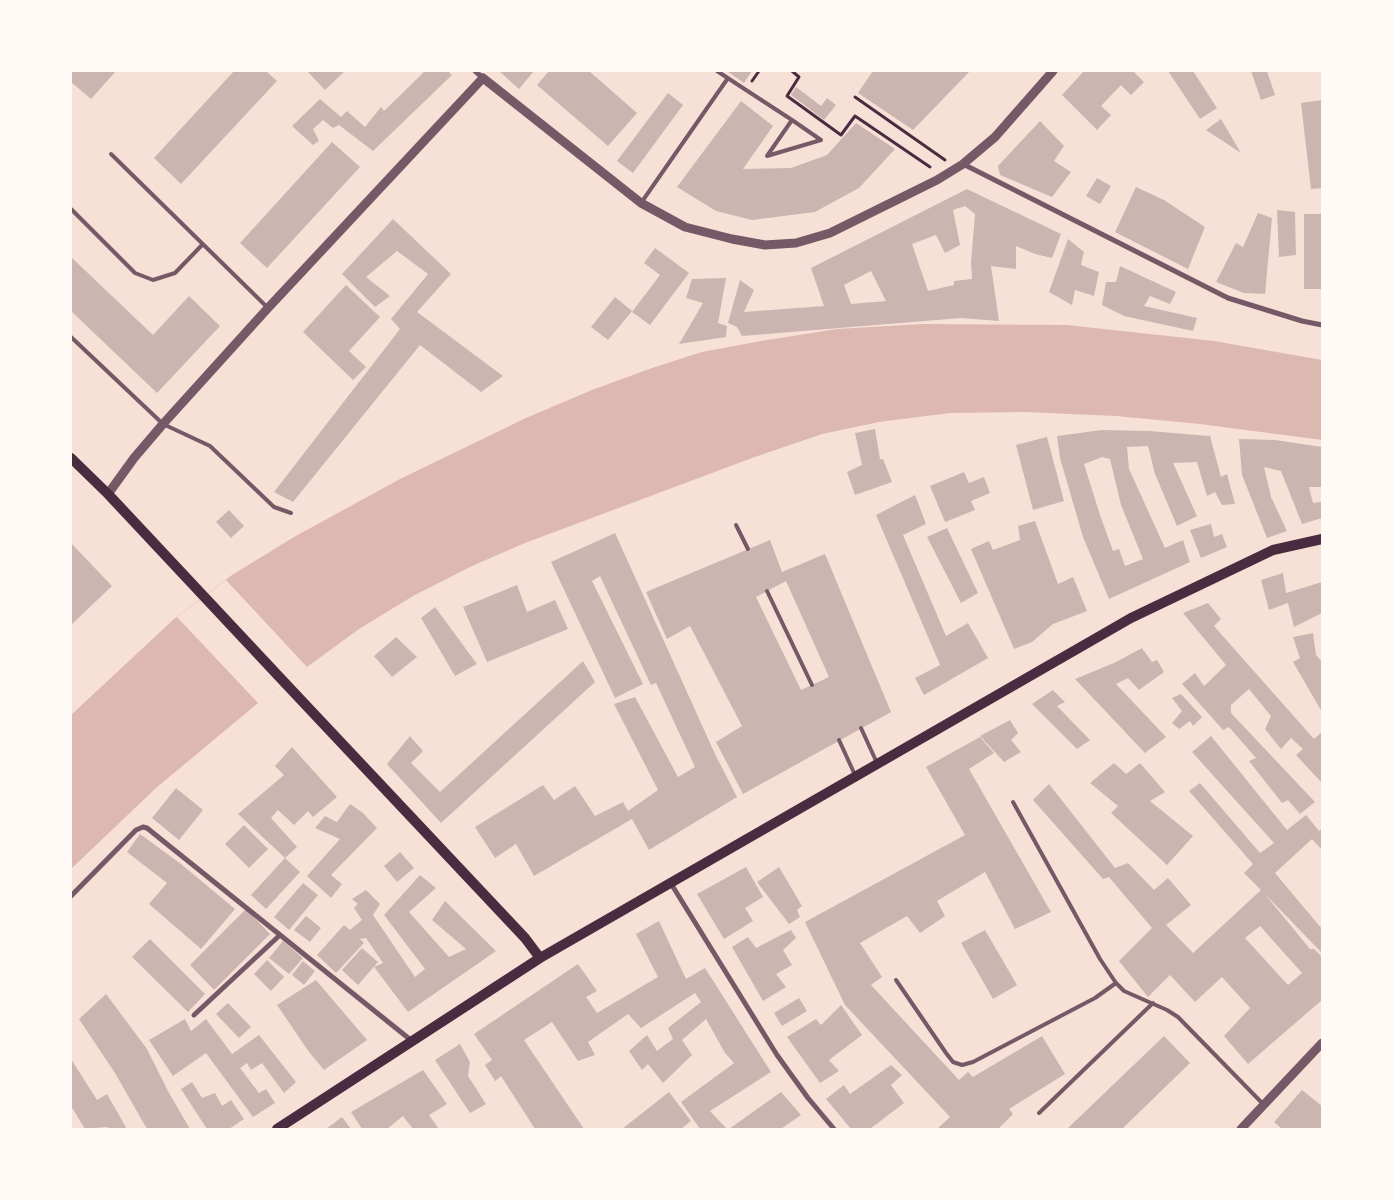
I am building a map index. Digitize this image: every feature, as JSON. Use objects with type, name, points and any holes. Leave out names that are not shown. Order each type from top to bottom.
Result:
[{"type":"main road","points":[[71,458],[108,494],[525,938],[540,958]]},
{"type":"main road","points":[[276,1129],[540,958],[855,775],[1131,618],[1273,550],[1322,539]]},
{"type":"street","points":[[475,71],[642,203],[685,227],[765,245],[796,243],[830,233],[938,180],[963,164],[995,137],[1053,71]]},
{"type":"street","points":[[108,494],[134,458],[163,424],[268,308],[483,78]]},
{"type":"street","points":[[963,164],[1228,298],[1302,321],[1322,325]]},
{"type":"street","points":[[71,896],[136,830],[143,827],[147,828],[412,1041]]},
{"type":"street","points":[[670,882],[777,1055],[808,1098],[834,1129]]},
{"type":"street","points":[[194,1016],[280,935]]},
{"type":"street","points":[[1241,1129],[1322,1043]]},
{"type":"lane","points":[[716,71],[792,120],[821,140],[767,156],[792,120]]},
{"type":"lane","points":[[642,203],[728,78]]},
{"type":"lane","points":[[111,154],[268,308]]},
{"type":"lane","points":[[71,209],[135,273],[153,280],[175,273],[204,244]]},
{"type":"lane","points":[[71,337],[163,424],[210,446],[274,507],[291,513]]},
{"type":"lane","points":[[736,525],[748,549]]},
{"type":"lane","points":[[767,591],[812,685]]},
{"type":"lane","points":[[861,728],[878,763]]},
{"type":"lane","points":[[839,740],[855,775]]},
{"type":"lane","points":[[1013,802],[1100,959],[1116,983],[1124,991],[1153,1003],[1178,1017],[1265,1105]]},
{"type":"lane","points":[[896,980],[946,1054],[953,1062],[962,1065],[973,1062],[1095,998],[1116,983]]},
{"type":"lane","points":[[1040,1113],[1153,1003]]},
{"type":"path","points":[[792,71],[799,77],[787,96],[841,135],[855,116],[936,172]]},
{"type":"path","points":[[855,97],[951,164]]},
{"type":"shaded area","points":[[923,324],[1067,325],[1214,341],[1322,360],[1322,440],[1200,424],[1116,416],[1025,412],[950,413],[879,422],[822,434],[752,458],[525,543],[472,566],[413,596],[359,629],[258,703],[156,788],[71,869],[71,715],[174,619],[232,575],[294,537],[400,479],[526,418],[592,390],[652,368],[702,352],[761,341],[837,329]]},
{"type":"pier","points":[[226,580],[307,667],[258,703],[177,617]]},
{"type":"building","points":[[71,71],[116,71],[91,99],[71,82]]},
{"type":"building","points":[[234,71],[266,71],[277,81],[181,184],[154,158]]},
{"type":"building","points":[[307,71],[345,71],[325,90]]},
{"type":"building","points":[[425,71],[448,71],[452,75],[373,151],[339,125],[333,128],[323,120],[313,129],[319,141],[313,145],[292,126],[320,99],[341,117],[347,111],[365,127],[381,107],[384,111]]},
{"type":"building","points":[[499,71],[534,71],[519,89]]},
{"type":"building","points":[[549,71],[589,71],[637,113],[608,146],[537,85]]},
{"type":"building","points":[[727,71],[752,71],[744,83]]},
{"type":"building","points":[[873,71],[970,71],[913,130],[858,93]]},
{"type":"building","points":[[1084,71],[1133,71],[1144,82],[1131,95],[1121,85],[1101,106],[1111,115],[1097,130],[1062,95]]},
{"type":"building","points":[[1168,71],[1193,71],[1217,108],[1200,119]]},
{"type":"building","points":[[1251,71],[1267,71],[1275,95],[1261,100]]},
{"type":"building","points":[[796,87],[821,106],[827,98],[836,105],[824,120],[791,95]]},
{"type":"building","points":[[668,93],[683,105],[633,173],[617,161]]},
{"type":"building","points":[[1322,100],[1322,188],[1311,189],[1301,103]]},
{"type":"building","points":[[741,101],[773,126],[743,169],[791,168],[827,155],[856,123],[895,149],[859,188],[815,212],[752,220],[716,211],[677,187]]},
{"type":"building","points":[[1221,119],[1241,153],[1206,130]]},
{"type":"building","points":[[1040,121],[1064,146],[1054,161],[1071,172],[1052,197],[1000,175],[998,166]]},
{"type":"building","points":[[332,142],[360,167],[267,268],[240,243]]},
{"type":"building","points":[[1097,178],[1111,186],[1100,204],[1086,196]]},
{"type":"building","points":[[1136,187],[1164,200],[1205,227],[1188,269],[1115,232]]},
{"type":"building","points":[[967,189],[1061,234],[1052,258],[1035,254],[1016,246],[1016,269],[991,266],[999,321],[961,318],[742,336],[737,327],[728,323],[740,280],[754,290],[744,312],[824,306],[811,268]],"holes":[[[965,206],[975,214],[971,263],[972,279],[954,281],[954,285],[928,291],[912,244],[936,235],[945,253],[960,245],[953,210]],[[871,271],[886,301],[851,304],[844,285]]]},
{"type":"building","points":[[1277,210],[1295,212],[1296,255],[1279,257]]},
{"type":"building","points":[[1258,213],[1272,218],[1265,294],[1244,293],[1216,282],[1236,243],[1243,247]]},
{"type":"building","points":[[1304,214],[1322,214],[1322,289],[1304,289]]},
{"type":"building","points":[[393,219],[451,274],[417,312],[503,376],[481,392],[420,345],[293,502],[274,492],[400,329],[391,319],[428,274],[397,251],[366,277],[390,296],[375,307],[342,274]]},
{"type":"building","points":[[1068,239],[1084,252],[1081,265],[1099,272],[1094,296],[1075,290],[1072,305],[1049,292]]},
{"type":"building","points":[[655,248],[689,273],[650,325],[632,312],[660,275],[644,263]]},
{"type":"building","points":[[71,257],[153,335],[189,296],[220,326],[157,393],[71,311]]},
{"type":"building","points":[[1120,266],[1176,292],[1170,304],[1150,296],[1144,306],[1197,318],[1193,331],[1124,316],[1102,305],[1106,282],[1116,282]]},
{"type":"building","points":[[726,278],[718,323],[727,326],[726,337],[679,344],[703,303],[686,298],[692,279]]},
{"type":"building","points":[[346,285],[380,317],[349,351],[366,367],[353,380],[303,332]]},
{"type":"building","points":[[615,297],[632,311],[608,340],[591,327]]},
{"type":"building","points":[[875,429],[880,459],[883,459],[892,482],[855,495],[847,472],[862,465],[855,433]]},
{"type":"building","points":[[1102,430],[1149,431],[1210,436],[1221,477],[1227,474],[1235,504],[1222,505],[1215,492],[1207,496],[1197,462],[1173,463],[1197,516],[1177,526],[1155,474],[1148,446],[1127,447],[1129,469],[1165,548],[1183,540],[1190,562],[1109,599],[1083,537],[1060,458],[1057,436]],"holes":[[[1102,457],[1110,459],[1121,505],[1143,559],[1125,566],[1119,549],[1113,551],[1084,464]]]},
{"type":"building","points":[[1047,437],[1064,501],[1033,510],[1016,445]]},
{"type":"building","points":[[1239,439],[1275,440],[1322,447],[1322,487],[1309,487],[1313,503],[1322,502],[1322,518],[1302,524],[1281,471],[1264,467],[1271,497],[1287,531],[1267,538],[1242,475]]},
{"type":"building","points":[[964,472],[969,483],[984,477],[990,493],[971,501],[975,510],[945,522],[930,486]]},
{"type":"building","points":[[915,495],[926,524],[903,535],[946,636],[968,623],[988,658],[924,695],[915,678],[940,665],[876,515]]},
{"type":"building","points":[[229,510],[244,526],[231,538],[216,522]]},
{"type":"building","points":[[1035,521],[1058,584],[1073,577],[1087,611],[1053,624],[1032,642],[1014,649],[971,549],[989,541],[993,550],[1020,540],[1018,526]]},
{"type":"building","points":[[1211,524],[1214,537],[1222,534],[1227,547],[1201,558],[1190,530]]},
{"type":"building","points":[[947,528],[978,593],[961,603],[927,537]]},
{"type":"building","points":[[615,533],[715,754],[737,797],[649,850],[632,819],[534,876],[516,844],[495,858],[475,827],[543,785],[554,800],[575,786],[595,816],[623,802],[628,811],[658,790],[614,704],[635,697],[678,777],[695,767],[656,683],[651,685],[600,576],[592,581],[643,684],[615,698],[551,562]]},
{"type":"building","points":[[770,540],[782,572],[825,554],[891,712],[743,794],[716,742],[742,726],[690,626],[667,639],[646,592]],"holes":[[[786,581],[829,677],[801,690],[756,597]]]},
{"type":"building","points":[[71,543],[112,586],[71,625]]},
{"type":"building","points":[[1283,573],[1286,593],[1322,582],[1322,613],[1294,627],[1288,603],[1269,610],[1261,580]]},
{"type":"building","points":[[517,585],[527,612],[555,600],[568,629],[487,662],[463,607]]},
{"type":"building","points":[[1208,603],[1221,619],[1214,626],[1314,739],[1322,732],[1322,783],[1296,755],[1303,749],[1291,738],[1281,749],[1265,729],[1271,716],[1249,689],[1231,705],[1231,713],[1315,802],[1300,814],[1288,800],[1282,803],[1249,761],[1256,758],[1229,727],[1223,730],[1182,684],[1195,673],[1204,686],[1226,665],[1183,613]]},
{"type":"building","points":[[435,607],[477,664],[455,676],[421,618]]},
{"type":"building","points":[[1313,633],[1316,655],[1322,662],[1322,712],[1293,662],[1300,658],[1293,637]]},
{"type":"building","points":[[396,637],[417,657],[392,677],[374,656]]},
{"type":"building","points":[[1142,648],[1152,662],[1157,660],[1164,672],[1139,690],[1128,678],[1116,684],[1166,737],[1145,753],[1075,679],[1114,663]]},
{"type":"building","points":[[583,661],[595,682],[441,823],[387,764],[410,736],[423,751],[411,763],[440,792]]},
{"type":"building","points":[[1053,690],[1065,702],[1057,706],[1090,740],[1077,749],[1032,704]]},
{"type":"building","points":[[1181,694],[1202,717],[1193,726],[1190,721],[1179,729],[1172,723],[1182,711],[1172,698]]},
{"type":"building","points":[[1010,720],[1018,733],[1011,740],[1021,752],[1004,762],[980,736]]},
{"type":"building","points":[[1211,736],[1287,830],[1306,815],[1319,831],[1322,829],[1322,850],[1312,839],[1275,873],[1322,929],[1322,953],[1264,893],[1310,949],[1314,949],[1322,957],[1322,1000],[1248,1064],[1224,1036],[1250,1008],[1222,977],[1195,1002],[1170,975],[1148,997],[1119,961],[1152,928],[1109,877],[1103,879],[1033,800],[1049,784],[1115,868],[1128,863],[1154,890],[1168,878],[1191,905],[1166,925],[1193,953],[1261,890],[1244,873],[1253,864],[1189,791],[1200,783],[1260,853],[1274,843],[1192,752]],"holes":[[[1260,926],[1302,973],[1288,985],[1245,938]]]},
{"type":"building","points":[[980,737],[994,753],[969,769],[1051,912],[1015,929],[985,872],[937,901],[945,916],[920,933],[907,916],[860,943],[882,977],[871,985],[959,1080],[968,1072],[973,1077],[1042,1036],[1065,1074],[1009,1109],[1013,1114],[998,1129],[937,1129],[950,1117],[845,1005],[805,922],[965,835],[926,767]]},
{"type":"building","points":[[292,747],[337,797],[313,817],[308,811],[294,825],[278,810],[271,818],[297,847],[285,858],[238,814],[284,775],[275,766]]},
{"type":"building","points":[[1114,763],[1126,774],[1140,763],[1165,792],[1150,801],[1193,836],[1167,865],[1111,813],[1118,806],[1090,783]]},
{"type":"building","points":[[176,788],[203,810],[179,840],[152,818]]},
{"type":"building","points":[[350,804],[363,813],[377,828],[331,875],[342,884],[331,898],[307,876],[340,839],[315,828],[325,816],[337,822]]},
{"type":"building","points":[[244,825],[268,849],[249,868],[225,844]]},
{"type":"building","points":[[140,834],[181,864],[235,909],[201,949],[149,904],[167,883],[127,852]]},
{"type":"building","points":[[400,852],[414,868],[397,882],[384,866]]},
{"type":"building","points":[[285,858],[300,872],[266,909],[251,895]]},
{"type":"building","points":[[746,867],[763,897],[745,908],[753,921],[724,939],[697,894]]},
{"type":"building","points":[[779,867],[802,906],[797,910],[800,917],[789,924],[757,882]]},
{"type":"building","points":[[420,875],[436,888],[409,912],[449,957],[466,949],[432,920],[445,901],[496,951],[408,1012],[374,967],[383,963],[366,938],[360,939],[364,943],[336,973],[317,955],[344,925],[350,930],[362,920],[354,908],[358,904],[352,899],[366,890],[380,904],[373,915],[415,977],[425,969],[384,915]]},
{"type":"building","points":[[303,883],[318,895],[289,930],[274,917]]},
{"type":"building","points":[[246,909],[270,934],[214,990],[190,965]]},
{"type":"building","points":[[306,916],[321,928],[310,942],[294,930]]},
{"type":"building","points":[[659,921],[686,979],[705,968],[771,1072],[710,1111],[727,1129],[700,1129],[681,1102],[734,1063],[725,1053],[706,1019],[682,1040],[692,1055],[663,1083],[648,1064],[642,1070],[629,1051],[647,1035],[657,1051],[673,1039],[668,1028],[701,1002],[695,993],[641,1028],[628,1014],[588,1042],[595,1055],[578,1061],[552,1022],[524,1040],[584,1129],[535,1129],[501,1076],[495,1081],[485,1065],[492,1060],[474,1034],[578,964],[597,991],[586,997],[597,1013],[658,977],[636,934]]},
{"type":"building","points":[[791,930],[796,938],[783,950],[792,965],[776,974],[786,987],[763,1001],[732,947],[748,937],[756,948]]},
{"type":"building","points":[[985,930],[1017,985],[993,999],[961,943]]},
{"type":"building","points":[[150,939],[205,994],[188,1012],[132,957]]},
{"type":"building","points":[[283,941],[303,958],[289,974],[269,958]]},
{"type":"building","points":[[362,948],[378,962],[358,985],[342,970]]},
{"type":"building","points":[[267,960],[284,977],[271,991],[254,974]]},
{"type":"building","points":[[303,961],[315,971],[304,985],[292,975]]},
{"type":"building","points":[[316,980],[367,1040],[324,1070],[309,1052],[277,1005]]},
{"type":"building","points":[[106,994],[147,1049],[190,1129],[147,1129],[115,1073],[79,1019]]},
{"type":"building","points":[[799,998],[807,1011],[782,1026],[774,1013]]},
{"type":"building","points":[[228,1003],[251,1027],[239,1038],[216,1014]]},
{"type":"building","points":[[841,1005],[862,1035],[829,1060],[839,1071],[820,1083],[787,1037],[816,1019],[821,1025]]},
{"type":"building","points":[[185,1019],[191,1031],[206,1019],[232,1054],[259,1035],[296,1082],[284,1093],[262,1063],[251,1070],[247,1063],[240,1068],[259,1093],[266,1089],[275,1103],[253,1117],[206,1053],[173,1076],[149,1040]]},
{"type":"building","points":[[1164,1036],[1190,1063],[1122,1129],[1067,1129]]},
{"type":"building","points":[[460,1044],[470,1062],[468,1076],[486,1104],[470,1113],[435,1060]]},
{"type":"building","points":[[71,1059],[97,1100],[107,1094],[127,1129],[108,1129],[107,1127],[85,1129],[71,1106]]},
{"type":"building","points":[[891,1065],[902,1075],[891,1085],[904,1103],[870,1129],[851,1129],[826,1099],[844,1085],[850,1094]]},
{"type":"building","points":[[423,1070],[447,1104],[429,1115],[439,1129],[413,1129],[403,1116],[387,1129],[362,1129],[351,1112]]},
{"type":"building","points":[[192,1082],[202,1098],[215,1093],[222,1106],[231,1100],[244,1119],[229,1129],[207,1129],[181,1089]]},
{"type":"building","points":[[1302,1090],[1322,1106],[1322,1129],[1282,1129],[1274,1122]]},
{"type":"building","points":[[669,1092],[691,1121],[681,1129],[622,1129]]},
{"type":"building","points":[[781,1092],[801,1115],[781,1129],[729,1129]]},
{"type":"building","points":[[342,1117],[351,1129],[326,1129]]}]
